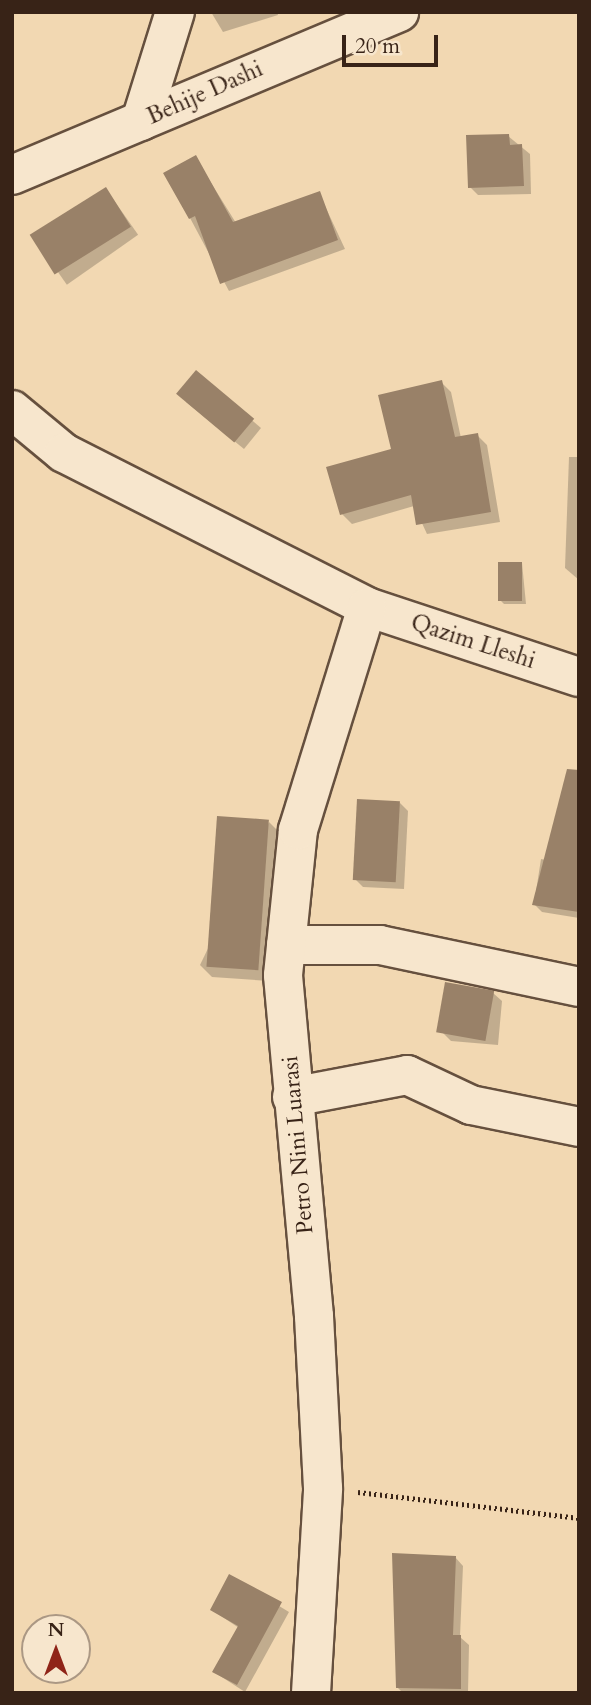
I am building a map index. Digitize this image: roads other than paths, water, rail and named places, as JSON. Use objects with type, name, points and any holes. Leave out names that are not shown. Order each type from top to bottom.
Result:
[{"type":"street","points":[[141,121],[175,12]]},
{"type":"street","name":"Behije Dashi","points":[[12,175],[400,12]]},
{"type":"street","points":[[12,410],[64,453],[367,607]]},
{"type":"street","name":"Qazim Lleshi","points":[[367,607],[579,677]]},
{"type":"street","name":"Petro Nini Luarasi","points":[[311,1693],[323,1488],[314,1316],[292,1097],[286,945],[298,830],[367,607]]},
{"type":"street","points":[[286,945],[380,945],[579,987]]},
{"type":"street","points":[[292,1097],[407,1075],[471,1105],[579,1127]]}]
